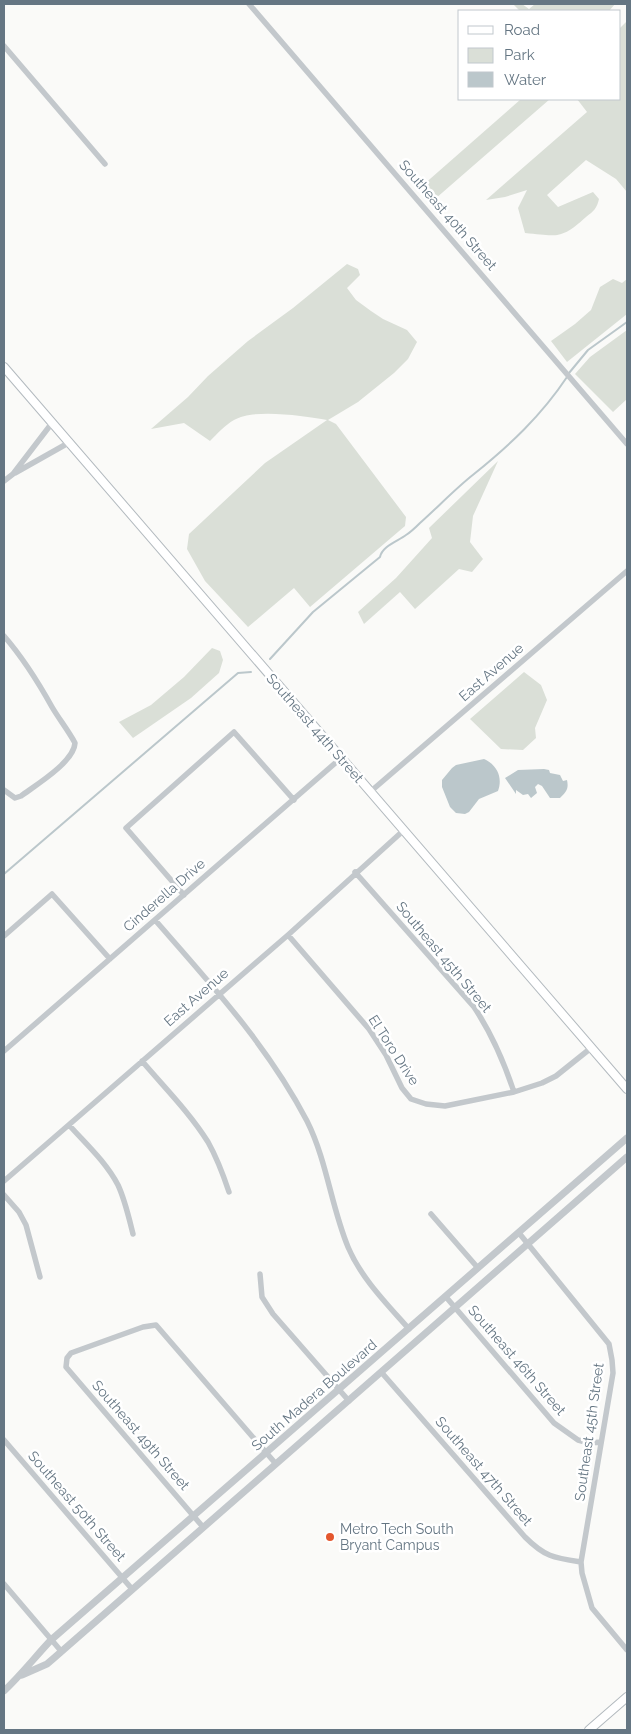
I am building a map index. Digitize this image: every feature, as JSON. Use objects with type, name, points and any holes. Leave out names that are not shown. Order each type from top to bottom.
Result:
[{"type":"main road","name":"Southeast 44th Street","points":[[4,367],[627,1090]]},
{"type":"main road","points":[[589,1730],[627,1697]]},
{"type":"street","name":"Southeast 40th Street","points":[[249,4],[627,444]]},
{"type":"street","points":[[4,46],[105,164]]},
{"type":"street","points":[[13,474],[52,423]]},
{"type":"street","points":[[4,481],[70,442]]},
{"type":"street","name":"East Avenue","points":[[370,792],[627,572]]},
{"type":"street","points":[[4,636],[19,653],[38,681],[75,743],[75,748],[68,760],[22,796],[15,798],[4,790]]},
{"type":"street","points":[[184,895],[126,828],[234,732],[294,800]]},
{"type":"street","name":"Cinderella Drive","points":[[4,1051],[341,758]]},
{"type":"street","name":"East Avenue","points":[[4,1181],[288,935],[355,872],[404,830]]},
{"type":"street","name":"Southeast 45th Street","points":[[355,872],[474,1007],[501,1055],[514,1092]]},
{"type":"street","points":[[4,936],[52,894],[110,958]]},
{"type":"street","points":[[155,920],[219,994],[250,1034],[298,1105],[308,1124],[321,1158],[348,1248],[377,1293],[409,1328]]},
{"type":"street","name":"El Toro Drive","points":[[288,935],[369,1029],[386,1055],[402,1088],[411,1099],[426,1104],[444,1106],[514,1092],[542,1084],[556,1076],[591,1048]]},
{"type":"street","points":[[142,1061],[207,1141],[221,1168],[229,1192]]},
{"type":"street","points":[[68,1124],[103,1161],[111,1173],[119,1187],[133,1234]]},
{"type":"street","name":"South Madera Boulevard","points":[[4,1691],[22,1675],[33,1658],[52,1640],[627,1138]]},
{"type":"street","name":"South Madera Boulevard","points":[[22,1675],[47,1664],[627,1157]]},
{"type":"street","points":[[4,1195],[19,1212],[26,1225],[40,1278]]},
{"type":"street","points":[[431,1214],[478,1268]]},
{"type":"street","name":"Southeast 45th Street","points":[[519,1232],[609,1344],[613,1373],[588,1530],[581,1562],[583,1580],[592,1608],[627,1650]]},
{"type":"street","points":[[260,1274],[262,1297],[273,1314],[349,1401]]},
{"type":"street","name":"Southeast 46th Street","points":[[446,1297],[554,1423],[578,1440],[589,1443],[601,1442]]},
{"type":"street","name":"Southeast 49th Street","points":[[203,1527],[66,1367],[67,1358],[71,1352],[143,1326],[156,1325],[266,1452]]},
{"type":"street","name":"Southeast 47th Street","points":[[382,1372],[539,1551],[552,1557],[581,1562]]},
{"type":"street","name":"Southeast 50th Street","points":[[4,1440],[132,1589]]},
{"type":"street","points":[[266,1452],[276,1464]]},
{"type":"street","points":[[4,1584],[61,1652]]},
{"type":"green space","points":[[513,4],[522,4],[529,9],[535,4],[615,4],[610,10],[519,10]]},
{"type":"green space","points":[[627,21],[627,192],[616,179],[586,160],[547,195],[558,207],[593,192],[599,199],[595,209],[564,233],[552,235],[525,233],[518,208],[527,190],[505,197],[486,200],[587,112],[578,100],[621,100],[621,27]]},
{"type":"green space","points":[[520,100],[549,100],[435,199],[422,186]]},
{"type":"green space","points":[[347,264],[358,269],[360,275],[347,288],[356,300],[383,319],[407,330],[417,342],[408,359],[394,373],[358,402],[328,420],[336,424],[406,517],[405,526],[310,607],[294,588],[248,627],[205,581],[187,549],[189,534],[265,463],[327,420],[279,414],[254,414],[234,420],[210,441],[184,423],[151,429],[248,341],[293,308]]},
{"type":"green space","points":[[613,279],[622,283],[627,279],[627,314],[567,362],[551,341],[591,310],[600,287]]},
{"type":"green space","points":[[627,330],[627,399],[613,412],[575,374],[590,357]]},
{"type":"green space","points":[[498,461],[473,516],[470,542],[483,559],[472,572],[459,569],[415,609],[400,592],[364,624],[358,612],[396,578],[432,538],[429,528]]},
{"type":"green space","points":[[212,648],[220,651],[223,660],[219,673],[191,698],[133,738],[119,722],[151,705],[184,677]]},
{"type":"green space","points":[[524,672],[541,685],[547,700],[535,728],[536,738],[523,750],[501,749],[470,719]]},
{"type":"water","points":[[484,759],[498,772],[500,781],[498,791],[479,799],[469,812],[465,814],[456,813],[450,807],[442,787],[442,780],[456,765]]},
{"type":"water","points":[[518,770],[549,770],[550,773],[560,775],[563,781],[567,780],[568,786],[560,798],[550,798],[542,786],[538,784],[535,787],[537,793],[531,798],[528,794],[523,795],[516,790],[516,794],[505,778]]},
{"type":"waterway","points":[[569,373],[588,350],[627,322]]},
{"type":"waterway","points":[[270,659],[313,612],[380,557],[387,547],[412,531],[460,485],[512,441],[547,405],[567,377]]},
{"type":"waterway","points":[[4,874],[238,673],[251,672]]},
{"type":"place","name":"Metro Tech South Bryant Campus","points":[[330,1537]]}]
